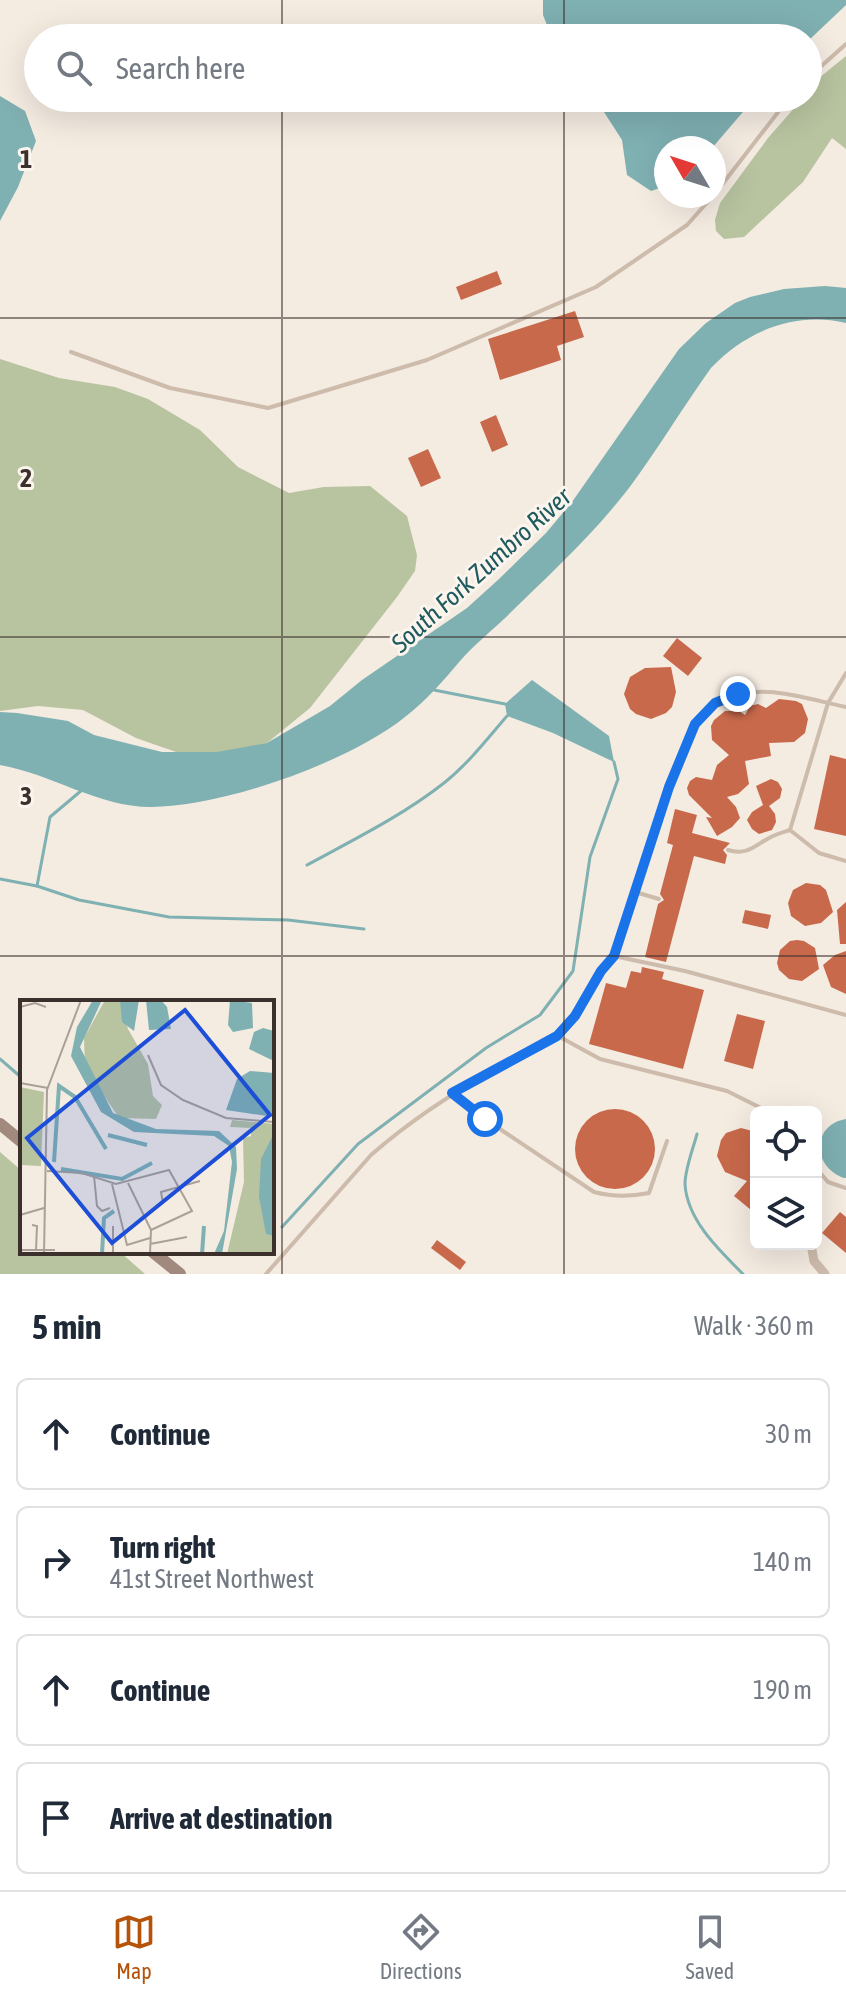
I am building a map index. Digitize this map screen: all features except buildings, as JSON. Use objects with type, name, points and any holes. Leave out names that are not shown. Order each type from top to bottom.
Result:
[{"type":"main road","points":[[0,1124],[20,1140]]},
{"type":"main road","points":[[155,1254],[180,1274]]},
{"type":"street","points":[[812,1250],[814,1261],[825,1274]]},
{"type":"lane","points":[[822,65],[846,44]]},
{"type":"lane","points":[[726,179],[778,112]]},
{"type":"lane","points":[[71,352],[170,388],[268,408],[427,360],[596,287],[687,225],[702,208]]},
{"type":"lane","points":[[790,830],[828,703],[846,673]]},
{"type":"lane","points":[[266,1274],[371,1155],[452,1093],[557,1036],[575,1016],[601,971],[614,956],[669,787],[695,724],[707,709],[738,694],[760,691],[793,694],[846,707]]},
{"type":"lane","points":[[728,850],[740,854],[790,830]]},
{"type":"lane","points":[[790,830],[819,853],[846,861]]},
{"type":"lane","points":[[635,892],[659,899]]},
{"type":"lane","points":[[614,956],[685,971],[846,1015]]},
{"type":"lane","points":[[557,1036],[600,1059],[727,1091],[757,1106]]},
{"type":"lane","points":[[452,1093],[485,1119],[594,1192],[606,1195],[627,1198],[649,1193],[667,1141]]},
{"type":"lane","points":[[822,1175],[828,1182],[846,1188]]},
{"type":"green space","points":[[846,56],[846,149],[832,138],[803,182],[744,237],[724,239],[716,231],[719,208],[726,208],[726,195],[768,138],[791,112],[822,112],[822,76]]},
{"type":"green space","points":[[0,359],[59,378],[115,387],[148,399],[200,430],[238,467],[289,493],[324,487],[370,486],[407,516],[417,555],[415,571],[310,708],[267,743],[199,760],[136,738],[83,710],[38,706],[0,711]]},
{"type":"green space","points":[[0,1152],[20,1169],[20,1254],[122,1254],[145,1274],[0,1274]]},
{"type":"water","points":[[543,0],[846,0],[846,5],[822,28],[822,24],[547,24]]},
{"type":"water","points":[[0,96],[25,112],[36,141],[18,187],[0,221]]},
{"type":"water","points":[[604,112],[743,112],[722,136],[654,136],[654,190],[627,175],[622,140]]},
{"type":"water","points":[[846,288],[846,323],[827,320],[790,322],[756,334],[725,355],[711,368],[640,473],[600,523],[470,650],[427,698],[381,734],[284,779],[180,805],[151,807],[112,802],[38,775],[0,765],[0,712],[68,721],[94,735],[162,752],[217,752],[267,743],[330,706],[362,680],[467,608],[499,579],[546,533],[572,502],[679,349],[706,323],[735,303],[750,297],[784,289]]},
{"type":"water","points":[[532,680],[609,736],[614,762],[553,733],[507,716],[505,704]]},
{"type":"water","points":[[846,1119],[846,1178],[833,1173],[822,1158],[822,1137],[826,1129]]},
{"type":"waterway","points":[[434,690],[505,704]]},
{"type":"waterway","points":[[307,865],[428,795],[461,768],[507,716]]},
{"type":"waterway","points":[[282,1227],[358,1144],[486,1048],[540,1015],[573,971],[590,857],[618,779],[614,762]]},
{"type":"waterway","points":[[37,886],[50,817],[82,790]]},
{"type":"waterway","points":[[0,879],[37,886],[79,900],[169,917],[288,920],[364,929]]},
{"type":"waterway","points":[[0,1059],[20,1076]]},
{"type":"waterway","points":[[697,1134],[686,1172],[687,1197],[706,1234],[743,1274]]},
{"type":"route","points":[[485,1119],[452,1093],[557,1036],[575,1016],[601,971],[614,956],[669,787],[695,724],[715,703],[738,694]]},
{"type":"water label","name":"South Fork Zumbro River","points":[[481,570]]}]
